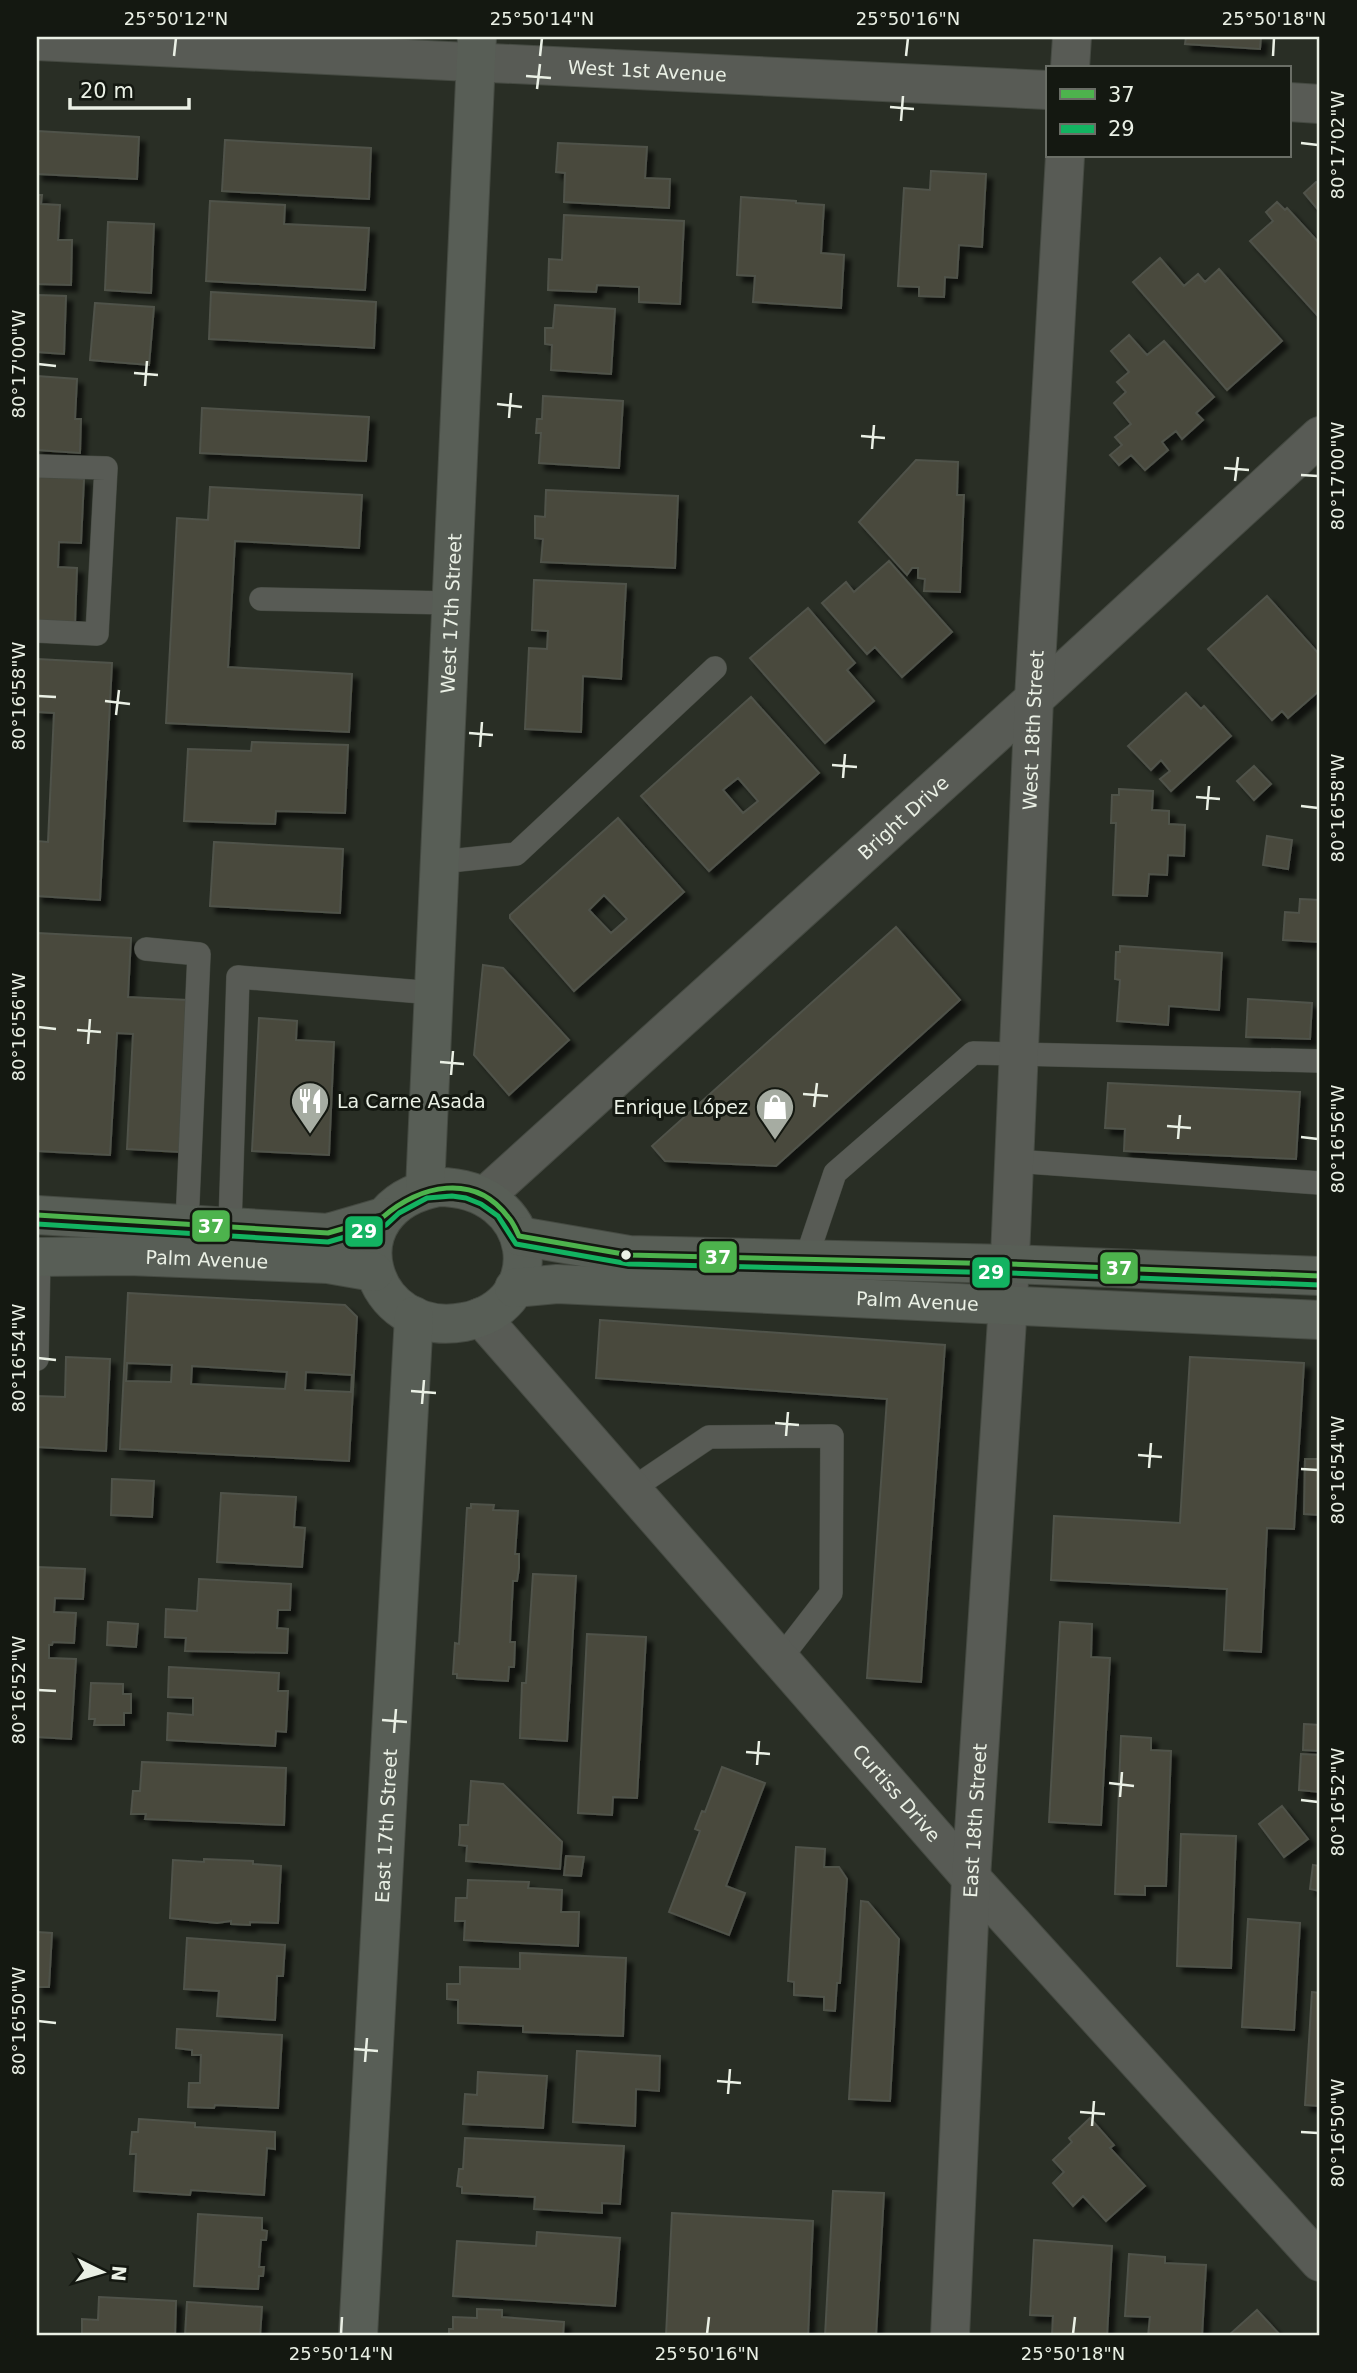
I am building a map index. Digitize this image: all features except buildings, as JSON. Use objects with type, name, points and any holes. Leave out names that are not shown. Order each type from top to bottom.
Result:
[{"type":"main road","name":"West 17th Street","points":[[425,1189],[476,50]]},
{"type":"main road","points":[[452,1187],[468,1189],[485,1196],[504,1210],[519,1236],[522,1260],[520,1276],[514,1288],[499,1306],[481,1317],[452,1323],[414,1316],[397,1306],[383,1290],[374,1272],[374,1235],[383,1217],[393,1206],[425,1189],[452,1187]]},
{"type":"main road","name":"Palm Avenue","points":[[37,1215],[328,1233],[383,1217]]},
{"type":"main road","name":"Palm Avenue","points":[[519,1236],[629,1255],[1009,1264],[1320,1276]]},
{"type":"main road","name":"Palm Avenue","points":[[38,1257],[129,1256],[328,1264],[374,1272]]},
{"type":"main road","name":"Palm Avenue","points":[[514,1288],[557,1284],[1320,1320]]},
{"type":"main road","name":"East 17th Street","points":[[358,2336],[414,1316]]},
{"type":"street","points":[[1070,66],[1072,37]]},
{"type":"street","name":"West 1st Avenue","points":[[37,41],[476,50],[1046,90]]},
{"type":"street","points":[[1290,102],[1320,104]]},
{"type":"street","name":"West 18th Street","points":[[1008,1304],[1034,699],[1065,158]]},
{"type":"street","name":"Bright Drive","points":[[485,1196],[1320,436]]},
{"type":"street","name":"East 18th Street","points":[[950,2336],[971,1878],[1008,1304]]},
{"type":"street","name":"Curtiss Drive","points":[[481,1317],[971,1878],[1320,2262]]},
{"type":"lane","points":[[37,466],[106,468],[97,634],[37,631]]},
{"type":"lane","points":[[261,599],[451,603]]},
{"type":"lane","points":[[440,862],[516,854],[715,668]]},
{"type":"lane","points":[[146,949],[199,954],[187,1223]]},
{"type":"lane","points":[[230,1225],[238,977],[434,993]]},
{"type":"lane","points":[[806,1259],[835,1173],[973,1053],[1320,1061]]},
{"type":"lane","points":[[1014,1161],[1320,1184]]},
{"type":"lane","points":[[37,1359],[38,1257]]},
{"type":"lane","points":[[632,1489],[709,1437],[832,1436],[831,1593],[780,1659]]},
{"type":"transit line","name":"37","points":[[383,1217],[413,1197],[430,1191],[463,1189],[480,1194],[495,1203],[510,1219],[519,1236]]},
{"type":"transit line","name":"29","points":[[37,1224],[328,1242],[386,1225],[399,1213],[427,1198],[452,1196],[481,1204],[498,1216],[516,1244],[629,1264],[1009,1273],[1320,1285]]},
{"type":"transit line","name":"37","points":[[37,1215],[328,1233],[383,1217]]},
{"type":"transit line","name":"37","points":[[519,1236],[629,1255],[1009,1264],[1320,1276]]},
{"type":"place","name":"La Carne Asada","points":[[310,1135]]},
{"type":"place","name":"Enrique López","points":[[775,1141]]}]
